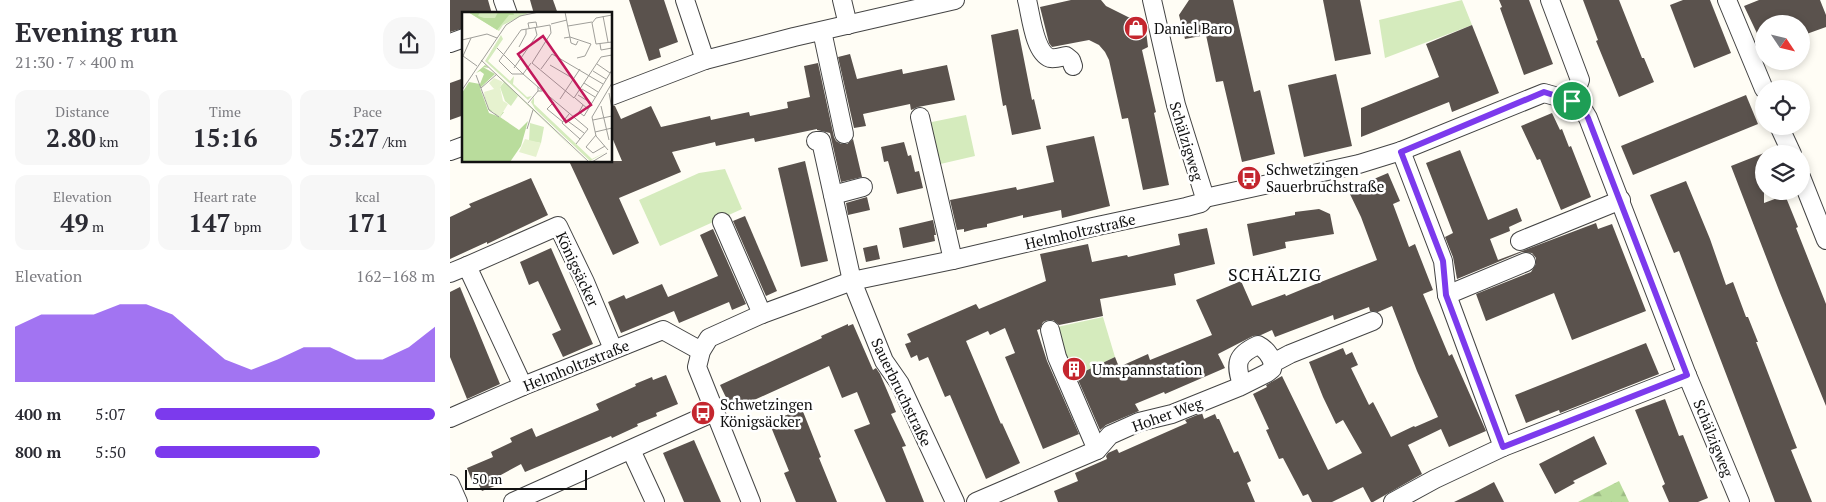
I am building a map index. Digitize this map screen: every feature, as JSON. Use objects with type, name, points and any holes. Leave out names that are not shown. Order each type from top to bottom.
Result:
[{"type":"street","points":[[503,0],[507,12]]},
{"type":"street","points":[[685,0],[705,60]]},
{"type":"street","points":[[842,0],[848,25]]},
{"type":"street","points":[[612,96],[705,60],[955,0]]},
{"type":"street","points":[[1027,0],[1040,50],[1049,57],[1066,56],[1071,60],[1073,66]]},
{"type":"street","name":"Schälzigweg","points":[[1152,0],[1176,105],[1205,198],[1359,164],[1401,152],[1544,92],[1579,103],[1588,118],[1687,375],[1740,502]]},
{"type":"street","points":[[1550,0],[1580,80],[1572,101]]},
{"type":"street","points":[[1727,0],[1760,80]]},
{"type":"street","points":[[822,31],[844,134]]},
{"type":"street","points":[[450,43],[462,39]]},
{"type":"street","points":[[920,118],[953,260]]},
{"type":"street","points":[[816,142],[821,141],[852,281]]},
{"type":"street","points":[[1401,152],[1443,261],[1446,295],[1503,447]]},
{"type":"street","points":[[833,195],[862,187]]},
{"type":"street","name":"Helmholtzstraße","points":[[450,418],[523,386],[663,330],[700,351],[709,338],[762,314],[852,281],[1186,207],[1201,203],[1205,198]]},
{"type":"street","points":[[1520,241],[1621,200]]},
{"type":"street","points":[[1810,200],[1826,240]]},
{"type":"street","points":[[722,222],[762,314]]},
{"type":"street","name":"Königsäcker","points":[[450,274],[558,226],[585,282],[613,349]]},
{"type":"street","points":[[1446,295],[1526,262]]},
{"type":"street","points":[[467,266],[523,386]]},
{"type":"street","name":"Sauerbruchstraße","points":[[852,281],[884,362],[900,384],[955,502]]},
{"type":"street","name":"Hoher Weg","points":[[976,502],[1097,450],[1110,435],[1139,422],[1172,414],[1242,385],[1267,373],[1272,369],[1273,363],[1290,354],[1373,321]]},
{"type":"street","points":[[1050,330],[1057,357],[1097,450]]},
{"type":"street","points":[[1242,385],[1237,370],[1239,361],[1245,352],[1258,345],[1269,354],[1273,363]]},
{"type":"street","points":[[700,351],[697,367],[751,502]]},
{"type":"street","points":[[1393,502],[1435,479],[1503,447],[1687,375]]},
{"type":"street","points":[[513,502],[542,496],[631,450],[714,412]]},
{"type":"street","points":[[631,450],[654,502]]},
{"type":"street","points":[[450,484],[458,502]]},
{"type":"green space","points":[[1462,0],[1472,25],[1385,58],[1379,20]]},
{"type":"green space","points":[[966,115],[975,156],[936,165],[927,123]]},
{"type":"green space","points":[[725,169],[742,209],[660,246],[639,200],[699,173]]},
{"type":"green space","points":[[1103,317],[1115,357],[1081,373],[1076,362],[1069,364],[1057,327]]},
{"type":"green space","points":[[1619,481],[1629,502],[1578,502]]},
{"type":"building","points":[[450,0],[488,0],[491,12],[462,12],[462,29],[450,32]]},
{"type":"building","points":[[530,0],[553,0],[557,12],[533,12]]},
{"type":"building","points":[[629,0],[664,0],[678,42],[659,49],[661,57],[649,61]]},
{"type":"building","points":[[1071,0],[1101,0],[1106,6],[1145,23],[1148,47],[1142,50],[1156,112],[1154,113],[1169,185],[1143,190],[1128,118],[1122,119],[1109,60],[1105,52],[1099,45],[1089,40],[1052,47],[1049,43],[1040,7]]},
{"type":"building","points":[[1189,0],[1233,0],[1254,92],[1260,90],[1275,154],[1242,162],[1223,81],[1216,82],[1206,35],[1185,39],[1179,15]]},
{"type":"building","points":[[1323,0],[1360,0],[1371,54],[1335,61]]},
{"type":"building","points":[[1499,0],[1529,0],[1553,64],[1524,75],[1500,8],[1502,7]]},
{"type":"building","points":[[1583,0],[1619,0],[1642,58],[1644,58],[1654,82],[1619,97],[1596,41],[1598,40]]},
{"type":"building","points":[[1683,0],[1710,0],[1731,53],[1694,68],[1670,5]]},
{"type":"building","points":[[1759,0],[1820,0],[1826,15],[1826,27],[1810,33],[1810,15],[1755,15],[1755,29],[1744,6]]},
{"type":"building","points":[[1472,25],[1499,93],[1452,112],[1449,102],[1361,137],[1361,108],[1439,77],[1426,44]]},
{"type":"building","points":[[1018,29],[1032,100],[1034,99],[1041,129],[1012,135],[1006,105],[1003,106],[991,35]]},
{"type":"building","points":[[850,54],[857,79],[902,69],[903,74],[947,65],[955,100],[911,110],[910,104],[863,114],[866,126],[854,128],[838,57]]},
{"type":"building","points":[[818,63],[834,137],[841,144],[847,144],[853,139],[862,177],[841,182],[830,133],[817,129],[755,142],[754,138],[716,146],[715,142],[672,152],[681,172],[619,198],[639,243],[613,255],[569,162],[622,161],[612,137],[612,106],[615,106],[621,119],[651,106],[661,127],[710,116],[711,120],[749,112],[750,116],[788,108],[787,102],[810,97],[804,66]]},
{"type":"building","points":[[1336,74],[1352,146],[1304,157],[1288,85]]},
{"type":"building","points":[[462,79],[462,116],[450,120],[450,83]]},
{"type":"building","points":[[1746,95],[1755,117],[1755,125],[1633,175],[1621,146]]},
{"type":"building","points":[[1552,113],[1560,130],[1562,129],[1569,147],[1571,146],[1591,197],[1561,210],[1540,159],[1537,160],[1521,126]]},
{"type":"building","points":[[1094,136],[1110,206],[1062,218],[1061,210],[1023,218],[1023,215],[987,224],[987,227],[964,232],[964,229],[957,230],[950,200],[1016,187],[1017,190],[1054,182],[1046,146]]},
{"type":"building","points":[[904,142],[908,156],[911,155],[915,172],[919,171],[923,188],[897,194],[888,161],[884,162],[881,147]]},
{"type":"building","points":[[1460,150],[1488,220],[1517,208],[1522,221],[1509,227],[1510,231],[1490,239],[1498,260],[1596,223],[1598,229],[1612,224],[1646,311],[1572,340],[1554,293],[1486,321],[1476,294],[1531,272],[1536,264],[1536,258],[1532,253],[1522,252],[1457,279],[1453,257],[1445,237],[1453,233],[1426,163]]},
{"type":"building","points":[[1755,157],[1755,200],[1764,200],[1764,203],[1772,200],[1787,200],[1798,227],[1796,228],[1826,304],[1826,406],[1780,293],[1731,166]]},
{"type":"building","points":[[805,161],[828,261],[801,267],[778,168]]},
{"type":"building","points":[[1388,173],[1400,201],[1393,204],[1409,247],[1415,244],[1433,290],[1423,294],[1449,356],[1452,354],[1486,431],[1449,447],[1441,429],[1408,445],[1422,474],[1373,502],[1371,502],[1363,487],[1332,502],[1312,502],[1308,494],[1303,496],[1283,458],[1279,459],[1266,430],[1269,429],[1253,394],[1267,387],[1266,385],[1282,376],[1328,470],[1362,453],[1343,420],[1336,424],[1309,362],[1343,348],[1346,355],[1352,352],[1358,365],[1351,368],[1369,405],[1373,402],[1391,437],[1438,417],[1417,371],[1392,306],[1378,312],[1370,311],[1369,307],[1334,320],[1333,315],[1275,337],[1272,330],[1253,336],[1218,354],[1225,368],[1165,394],[1164,392],[1135,404],[1139,411],[1106,425],[1100,430],[1072,366],[1075,364],[1079,374],[1115,357],[1119,367],[1148,354],[1150,360],[1212,335],[1196,300],[1241,281],[1252,306],[1285,294],[1286,296],[1377,260],[1361,217],[1348,190]]},
{"type":"building","points":[[531,178],[548,215],[450,259],[450,217],[471,207],[469,204]]},
{"type":"building","points":[[1686,181],[1710,239],[1726,285],[1733,282],[1758,342],[1756,342],[1797,448],[1791,450],[1812,502],[1775,502],[1679,251],[1674,253],[1650,195]]},
{"type":"building","points":[[867,197],[870,210],[848,215],[846,203]]},
{"type":"building","points":[[1319,209],[1330,214],[1334,234],[1285,242],[1286,248],[1253,256],[1247,224],[1295,215],[1295,212]]},
{"type":"building","points":[[745,216],[777,291],[766,296],[733,221]]},
{"type":"building","points":[[933,220],[936,235],[934,235],[935,241],[903,248],[899,228]]},
{"type":"building","points":[[1207,228],[1215,264],[1174,274],[1176,285],[1100,299],[1103,316],[1059,325],[1053,320],[1048,320],[1043,322],[1040,329],[1037,330],[1047,361],[1079,434],[1043,449],[1005,357],[1015,353],[1005,328],[990,335],[988,331],[966,341],[1001,424],[1020,463],[986,479],[950,395],[945,397],[928,357],[919,361],[917,355],[911,358],[905,344],[911,342],[907,334],[976,304],[979,309],[1046,281],[1040,254],[1088,244],[1092,262],[1127,255],[1128,257],[1180,245],[1178,234]]},
{"type":"building","points":[[713,229],[746,304],[732,310],[729,302],[679,323],[674,311],[621,333],[608,302],[624,295],[626,299],[662,284],[668,297],[718,276],[700,235]]},
{"type":"building","points":[[877,245],[880,259],[866,262],[863,248]]},
{"type":"building","points":[[551,248],[593,344],[563,357],[552,334],[561,330],[538,281],[529,285],[520,262]]},
{"type":"building","points":[[460,287],[500,384],[467,399],[450,357],[450,292]]},
{"type":"building","points":[[848,324],[848,326],[853,324],[873,370],[876,368],[880,374],[892,402],[896,412],[891,414],[906,446],[902,447],[924,502],[886,502],[854,430],[870,424],[857,392],[842,398],[829,366],[732,410],[720,385]]},
{"type":"building","points":[[1646,343],[1659,374],[1560,413],[1559,410],[1526,423],[1515,395]]},
{"type":"building","points":[[666,375],[678,404],[656,413],[657,416],[637,424],[638,426],[612,438],[611,436],[525,472],[521,464],[499,476],[502,483],[482,491],[476,479],[472,481],[467,468],[493,457],[491,452],[512,442],[510,438],[532,428],[536,437],[599,410],[596,404],[636,386],[635,384],[652,377],[653,380]]},
{"type":"building","points":[[1665,399],[1679,436],[1683,435],[1708,498],[1698,502],[1669,502],[1662,486],[1665,484],[1635,410]]},
{"type":"building","points":[[802,409],[837,502],[796,502],[784,473],[789,471],[769,422]]},
{"type":"building","points":[[1202,413],[1204,419],[1215,414],[1217,419],[1219,419],[1234,453],[1238,451],[1251,481],[1247,483],[1255,502],[1058,502],[1054,491],[1078,481],[1075,473],[1107,459],[1108,453],[1117,449],[1119,453],[1187,423],[1185,420]]},
{"type":"building","points":[[1594,436],[1607,464],[1573,481],[1575,483],[1555,494],[1539,464]]},
{"type":"building","points":[[694,440],[721,502],[684,502],[663,453]]},
{"type":"building","points":[[1494,482],[1504,502],[1454,502],[1477,491]]},
{"type":"place","name":"Daniel Baro","points":[[1136,28]]},
{"type":"place","name":"Schwetzingen Sauerbruchstraße","points":[[1249,178]]},
{"type":"place","name":"Umspannstation","points":[[1074,369]]},
{"type":"place","name":"Schwetzingen Königsäcker","points":[[703,413]]},
{"type":"district","name":"SCHÄLZIG","points":[[1275,274]]},
{"type":"route","points":[[1544,92],[1572,101],[1579,103],[1588,118],[1687,375],[1503,447],[1446,295],[1443,261],[1401,152],[1544,92]]}]
